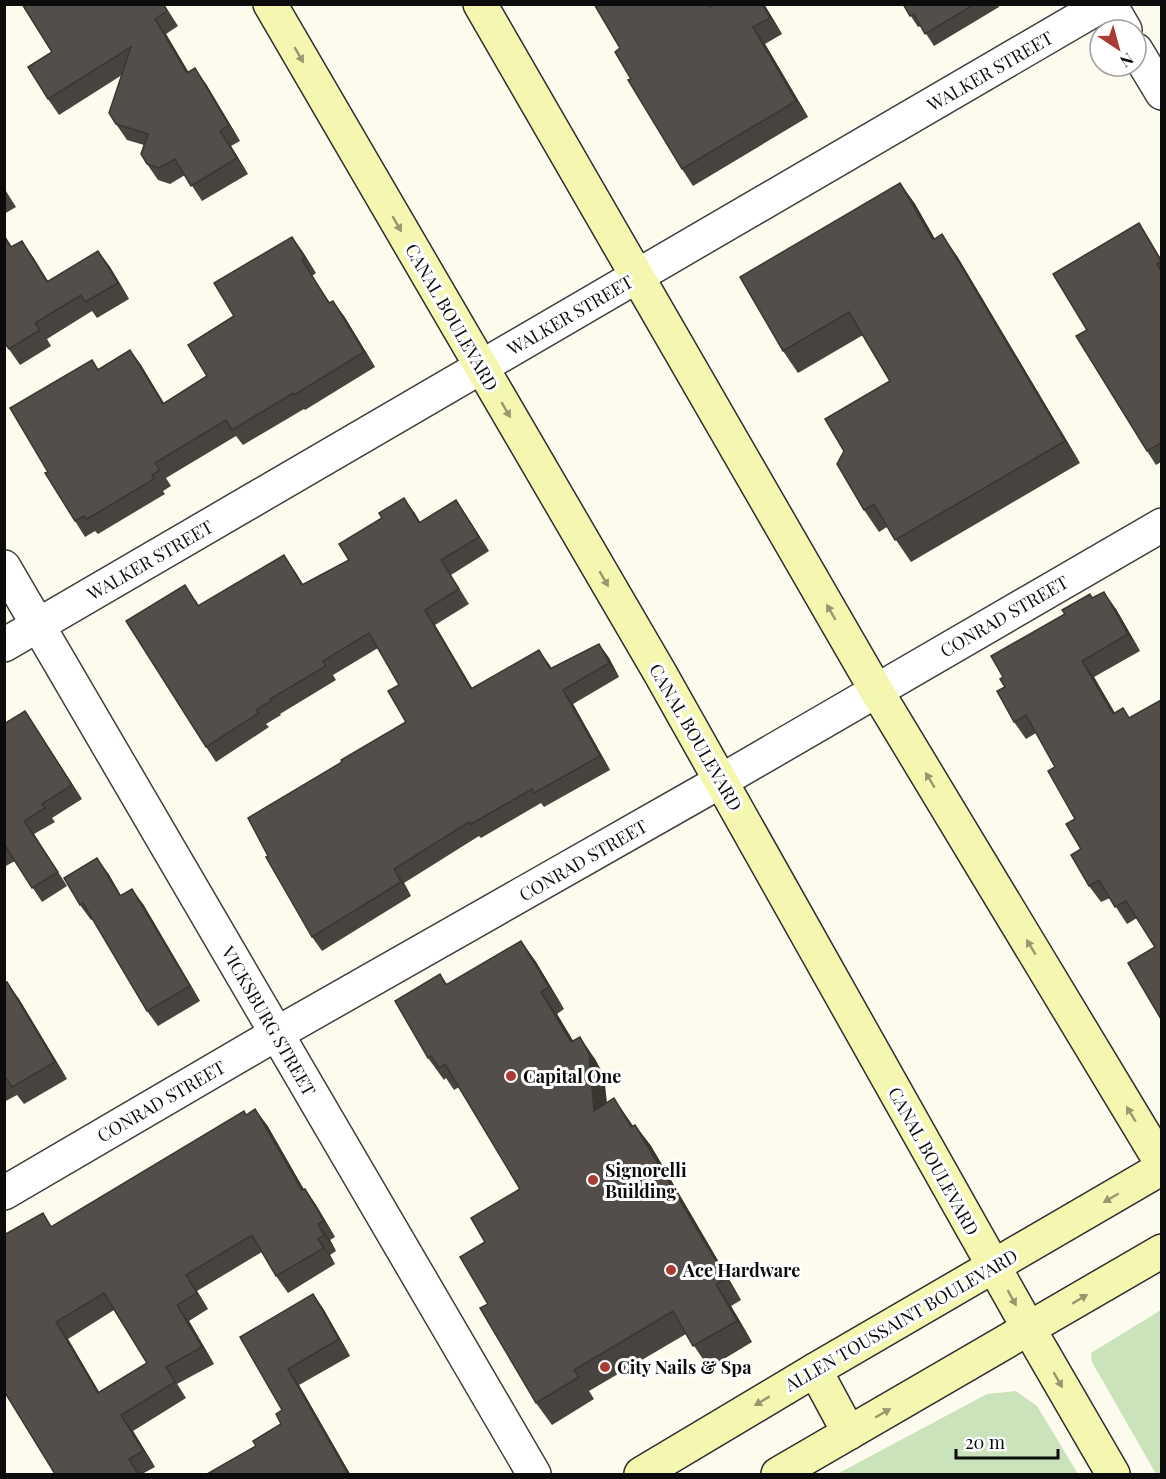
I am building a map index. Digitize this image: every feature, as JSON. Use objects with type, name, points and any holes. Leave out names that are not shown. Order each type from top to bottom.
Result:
[{"type":"main road","name":"CANAL BOULEVARD","points":[[270,4],[721,781],[1113,1474]]},
{"type":"main road","points":[[480,4],[876,690],[1161,1166]]},
{"type":"main road","name":"ALLEN TOUSSAINT BOULEVARD","points":[[641,1474],[1161,1166]]},
{"type":"main road","points":[[778,1474],[1161,1251]]},
{"type":"main road","points":[[814,1370],[849,1433]]},
{"type":"street","name":"WALKER STREET","points":[[4,645],[1104,4]]},
{"type":"street","points":[[1110,4],[1118,18]]},
{"type":"street","points":[[1148,71],[1161,93]]},
{"type":"street","name":"CONRAD STREET","points":[[4,1193],[1161,525]]},
{"type":"street","name":"VICKSBURG STREET","points":[[4,567],[534,1474]]},
{"type":"green space","points":[[1161,1310],[1162,1474],[1156,1474],[1092,1362],[1091,1353]]},
{"type":"green space","points":[[1016,1391],[1037,1406],[1078,1474],[837,1474],[987,1394]]},
{"type":"building","points":[[22,4],[163,4],[167,11],[155,19],[187,73],[195,68],[229,125],[220,131],[237,158],[191,186],[175,159],[159,168],[147,164],[141,154],[148,134],[116,124],[109,113],[131,47],[48,99],[28,67],[52,52]]},
{"type":"building","points":[[594,4],[708,4],[710,7],[715,4],[762,4],[770,18],[753,27],[796,101],[682,169],[628,80],[631,79],[615,52],[620,48]]},
{"type":"building","points":[[903,4],[975,4],[925,34],[914,14],[910,16]]},
{"type":"building","points":[[900,183],[933,240],[942,234],[1065,441],[895,540],[874,504],[864,510],[837,464],[844,451],[825,419],[890,381],[849,312],[783,351],[740,277]]},
{"type":"building","points":[[1139,223],[1161,261],[1157,264],[1161,271],[1161,443],[1147,451],[1076,336],[1087,330],[1053,274]]},
{"type":"building","points":[[4,237],[11,247],[22,241],[47,282],[98,251],[118,283],[85,302],[81,295],[35,323],[40,330],[9,349],[4,342]]},
{"type":"building","points":[[292,237],[305,258],[302,260],[329,303],[333,301],[364,352],[232,430],[226,420],[155,463],[160,470],[152,475],[154,479],[87,519],[84,516],[75,521],[45,473],[48,472],[10,408],[92,360],[98,370],[130,350],[163,404],[207,376],[188,345],[234,316],[214,283]]},
{"type":"building","points":[[404,498],[419,523],[456,500],[479,537],[441,560],[459,589],[425,610],[471,689],[539,650],[550,669],[599,644],[609,663],[563,690],[600,756],[534,793],[532,789],[471,824],[469,822],[394,869],[401,882],[312,937],[266,857],[268,856],[248,818],[406,722],[388,691],[399,685],[369,633],[323,661],[326,666],[270,699],[271,701],[256,710],[259,713],[206,747],[126,621],[185,585],[198,606],[284,555],[302,585],[349,560],[339,544],[382,518],[379,513]]},
{"type":"building","points":[[1104,592],[1128,634],[1082,661],[1113,714],[1123,708],[1129,718],[1161,700],[1161,1019],[1128,963],[1155,947],[1126,901],[1115,907],[1099,880],[1089,886],[1071,855],[1081,849],[1066,824],[1075,819],[1048,771],[1055,767],[1026,715],[1014,722],[997,691],[1005,687],[1000,679],[1003,677],[991,656],[1065,614],[1062,610],[1090,594],[1092,598]]},
{"type":"building","points":[[25,711],[72,785],[42,804],[45,808],[24,821],[58,872],[32,888],[6,847],[4,848],[4,724]]},
{"type":"building","points":[[97,858],[120,896],[132,889],[190,986],[147,1011],[83,903],[80,905],[64,878]]},
{"type":"building","name":"Signorelli Building","points":[[521,941],[549,987],[541,992],[571,1042],[580,1037],[589,1054],[594,1111],[614,1098],[631,1127],[635,1125],[726,1278],[716,1284],[737,1321],[693,1346],[673,1311],[574,1370],[579,1377],[536,1403],[480,1308],[488,1304],[460,1257],[485,1242],[471,1218],[520,1189],[445,1064],[439,1068],[431,1056],[428,1058],[395,1001],[440,974],[446,985]]},
{"type":"building","points":[[7,982],[55,1062],[12,1087],[4,1078],[4,983]]},
{"type":"building","points":[[255,1109],[302,1190],[305,1189],[324,1221],[318,1224],[324,1235],[318,1239],[324,1248],[276,1276],[252,1235],[186,1275],[197,1293],[177,1305],[202,1347],[166,1367],[175,1382],[121,1415],[143,1451],[129,1459],[138,1474],[55,1474],[4,1391],[4,1235],[43,1213],[51,1227],[244,1111],[246,1115]],"holes":[[[104,1293],[147,1363],[98,1393],[56,1322]]]},
{"type":"building","points":[[313,1294],[339,1339],[288,1369],[348,1474],[207,1474],[256,1446],[253,1441],[281,1424],[276,1414],[282,1410],[240,1337]]},
{"type":"place","name":"Capital One","points":[[511,1076]]},
{"type":"place","name":"Signorelli Building","points":[[593,1180]]},
{"type":"place","name":"Ace Hardware","points":[[671,1270]]},
{"type":"place","name":"City Nails & Spa","points":[[605,1367]]}]
